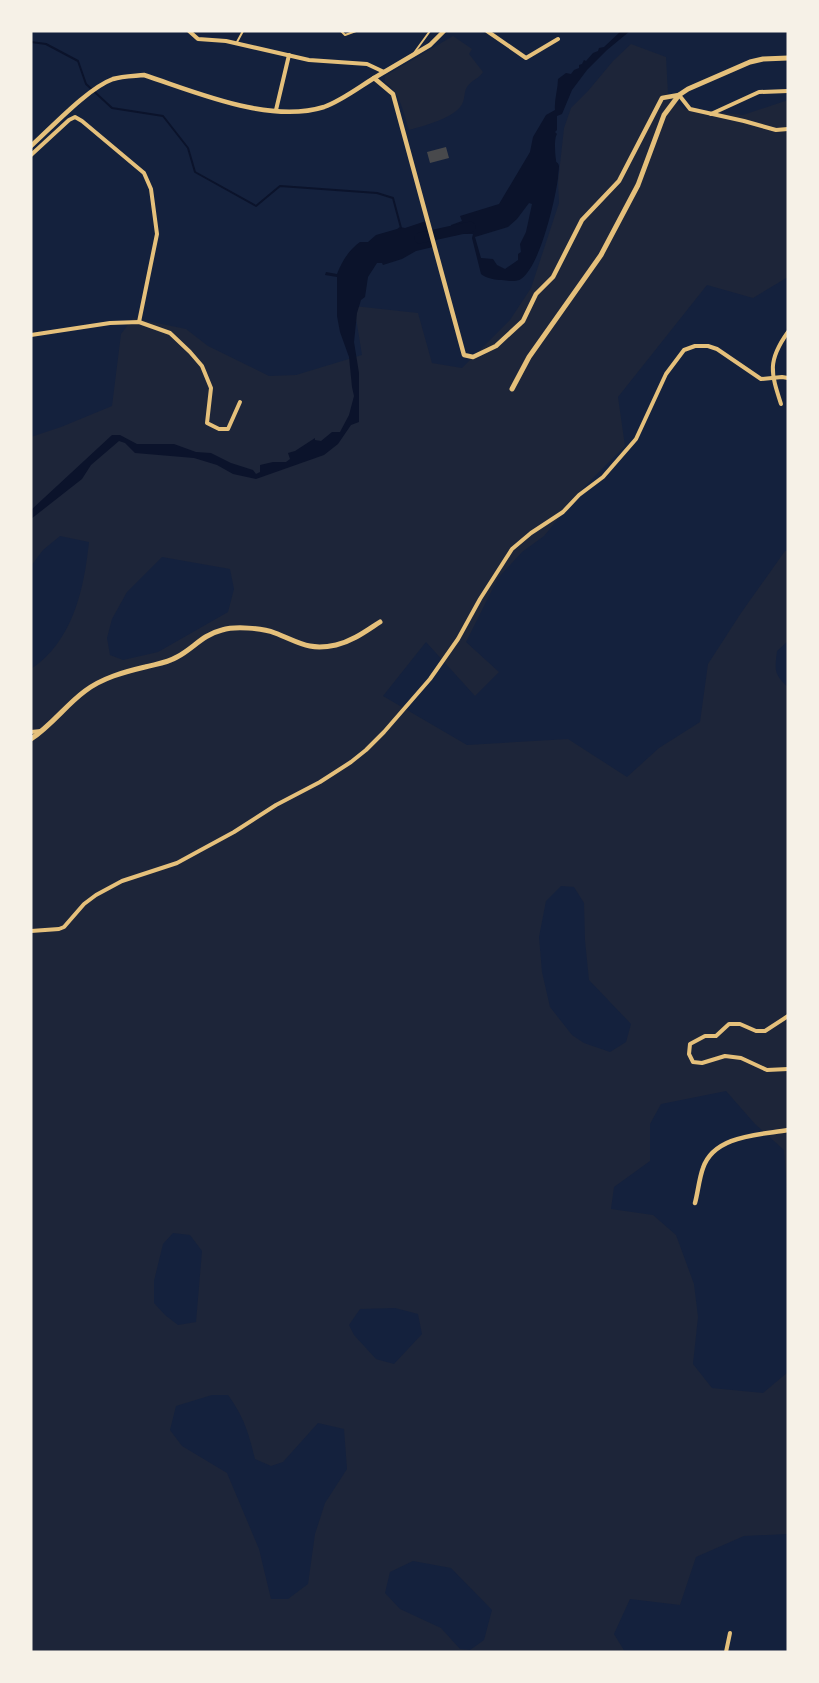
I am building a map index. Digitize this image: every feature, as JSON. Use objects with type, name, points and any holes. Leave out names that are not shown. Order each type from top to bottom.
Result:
[{"type":"main road","points":[[512,389],[529,357],[601,255],[638,185],[664,116],[679,95],[688,89],[750,62],[763,59],[788,58]]},
{"type":"main road","points":[[31,739],[43,731],[85,691],[113,676],[163,663],[178,657],[198,641],[223,629],[241,628],[273,632],[300,645],[322,647],[352,640],[380,622]]},
{"type":"street","points":[[189,31],[198,39],[237,43],[310,60],[367,64],[384,72]]},
{"type":"street","points":[[31,146],[96,88],[113,79],[144,75],[246,108],[310,110],[326,106],[411,57],[430,45],[444,31]]},
{"type":"street","points":[[487,31],[526,58],[558,39]]},
{"type":"street","points":[[276,110],[289,55]]},
{"type":"street","points":[[374,78],[393,94],[464,355],[473,357],[496,346],[523,321],[536,294],[553,277],[582,220],[619,181],[662,98],[679,95],[690,110],[776,130],[788,128]]},
{"type":"street","points":[[711,114],[759,92],[788,91]]},
{"type":"street","points":[[31,155],[69,120],[75,117],[144,173],[151,189],[157,234],[139,322]]},
{"type":"street","points":[[31,336],[110,323],[139,322],[170,333],[202,366],[211,388],[207,423],[219,429],[228,429],[240,402]]},
{"type":"street","points":[[781,404],[773,378],[772,363],[788,332]]},
{"type":"street","points":[[31,931],[59,930],[64,927],[84,904],[96,895],[122,881],[184,859],[234,832],[276,805],[320,782],[366,750],[430,679],[458,639],[480,599],[512,549],[531,533],[563,512],[579,495],[604,477],[636,439],[666,374],[684,350],[695,346],[708,346],[717,349],[761,380],[788,378]]},
{"type":"street","points":[[31,732],[43,731]]},
{"type":"street","points":[[788,1016],[765,1031],[756,1031],[740,1024],[729,1024],[716,1036],[705,1036],[690,1044],[689,1054],[693,1062],[702,1063],[725,1056],[741,1058],[767,1070],[788,1069]]},
{"type":"street","points":[[695,1203],[703,1168],[709,1155],[719,1146],[747,1137],[788,1130]]},
{"type":"street","points":[[726,1652],[730,1633]]},
{"type":"lane","points":[[237,43],[243,31]]},
{"type":"lane","points":[[341,31],[345,35],[356,31]]},
{"type":"lane","points":[[411,57],[430,31]]},
{"type":"shaded area","points":[[621,31],[630,31],[587,70],[572,90],[562,114],[557,116],[555,146],[556,161],[559,166],[558,178],[546,232],[534,261],[528,272],[517,281],[488,278],[481,274],[472,238],[473,234],[453,236],[453,233],[457,232],[455,227],[451,228],[451,225],[462,221],[460,216],[499,204],[530,152],[533,137],[546,115],[555,110],[558,79],[566,73],[571,74],[579,68],[579,65],[584,60],[586,61],[599,48],[604,47]],"holes":[[[529,203],[532,204],[526,232],[520,244],[521,252],[518,254],[518,260],[505,269],[497,265],[493,259],[481,258],[475,237],[508,227],[517,219]]]},
{"type":"shaded area","points":[[453,36],[472,49],[469,54],[483,72],[469,85],[465,91],[460,108],[454,113],[409,130],[401,104],[395,92],[385,82],[385,76]]},
{"type":"shaded area","points":[[631,44],[666,57],[668,94],[685,110],[743,115],[788,100],[788,277],[753,298],[707,285],[618,397],[625,446],[586,485],[544,536],[522,552],[498,578],[466,642],[499,672],[475,696],[426,642],[383,696],[467,745],[568,739],[627,777],[659,748],[700,722],[708,664],[741,613],[785,551],[788,551],[788,641],[777,651],[776,671],[777,675],[788,687],[788,1203],[784,1150],[755,1124],[726,1091],[661,1104],[650,1124],[650,1161],[614,1187],[611,1209],[653,1215],[676,1235],[694,1284],[698,1317],[693,1364],[712,1388],[763,1393],[788,1372],[788,1534],[744,1536],[696,1557],[680,1605],[630,1599],[614,1634],[625,1652],[31,1652],[31,669],[57,644],[74,613],[84,578],[89,542],[60,536],[43,550],[31,566],[31,437],[112,406],[121,334],[133,318],[186,329],[208,346],[269,376],[296,375],[362,355],[354,306],[418,313],[432,363],[462,368],[510,320],[531,288],[559,203],[558,182],[564,128],[571,108],[613,61]],"holes":[[[162,557],[230,569],[234,589],[228,612],[158,652],[123,660],[110,655],[107,638],[112,619],[127,592]],[[561,886],[574,887],[584,903],[589,980],[631,1024],[626,1042],[610,1052],[584,1043],[572,1035],[550,1007],[542,972],[539,937],[546,901]],[[173,1233],[190,1235],[202,1251],[196,1322],[178,1325],[165,1315],[154,1303],[154,1281],[163,1244]],[[395,1308],[418,1314],[422,1334],[394,1364],[376,1359],[354,1335],[349,1325],[360,1309]],[[212,1395],[228,1395],[245,1426],[255,1459],[271,1466],[283,1462],[318,1423],[344,1429],[347,1469],[325,1503],[315,1534],[308,1584],[288,1599],[271,1599],[259,1549],[227,1473],[182,1446],[170,1430],[176,1406]],[[413,1561],[451,1568],[492,1610],[484,1640],[470,1650],[460,1649],[441,1628],[400,1609],[385,1593],[390,1572]]]},
{"type":"shaded area","points":[[426,221],[433,247],[416,251],[402,259],[383,265],[382,263],[377,263],[368,277],[365,297],[361,300],[357,313],[354,342],[359,373],[359,422],[351,425],[338,444],[324,455],[256,479],[233,474],[217,465],[194,458],[135,453],[125,443],[119,441],[91,465],[82,479],[31,519],[31,510],[112,435],[120,435],[137,444],[174,444],[196,452],[211,453],[231,463],[253,470],[256,474],[260,472],[260,465],[286,462],[290,459],[288,453],[295,451],[315,438],[315,440],[321,441],[332,432],[340,432],[349,415],[354,396],[349,357],[340,332],[337,316],[337,277],[325,275],[326,272],[337,274],[346,256],[360,242],[368,242],[376,235]]},
{"type":"building","points":[[446,147],[449,158],[430,163],[427,152]]},
{"type":"waterway","points":[[31,42],[46,44],[78,61],[86,84],[112,108],[163,116],[188,148],[195,172],[256,206],[280,186],[377,193],[393,198],[401,228]]},
{"type":"waterway","points":[[420,238],[470,227]]}]
